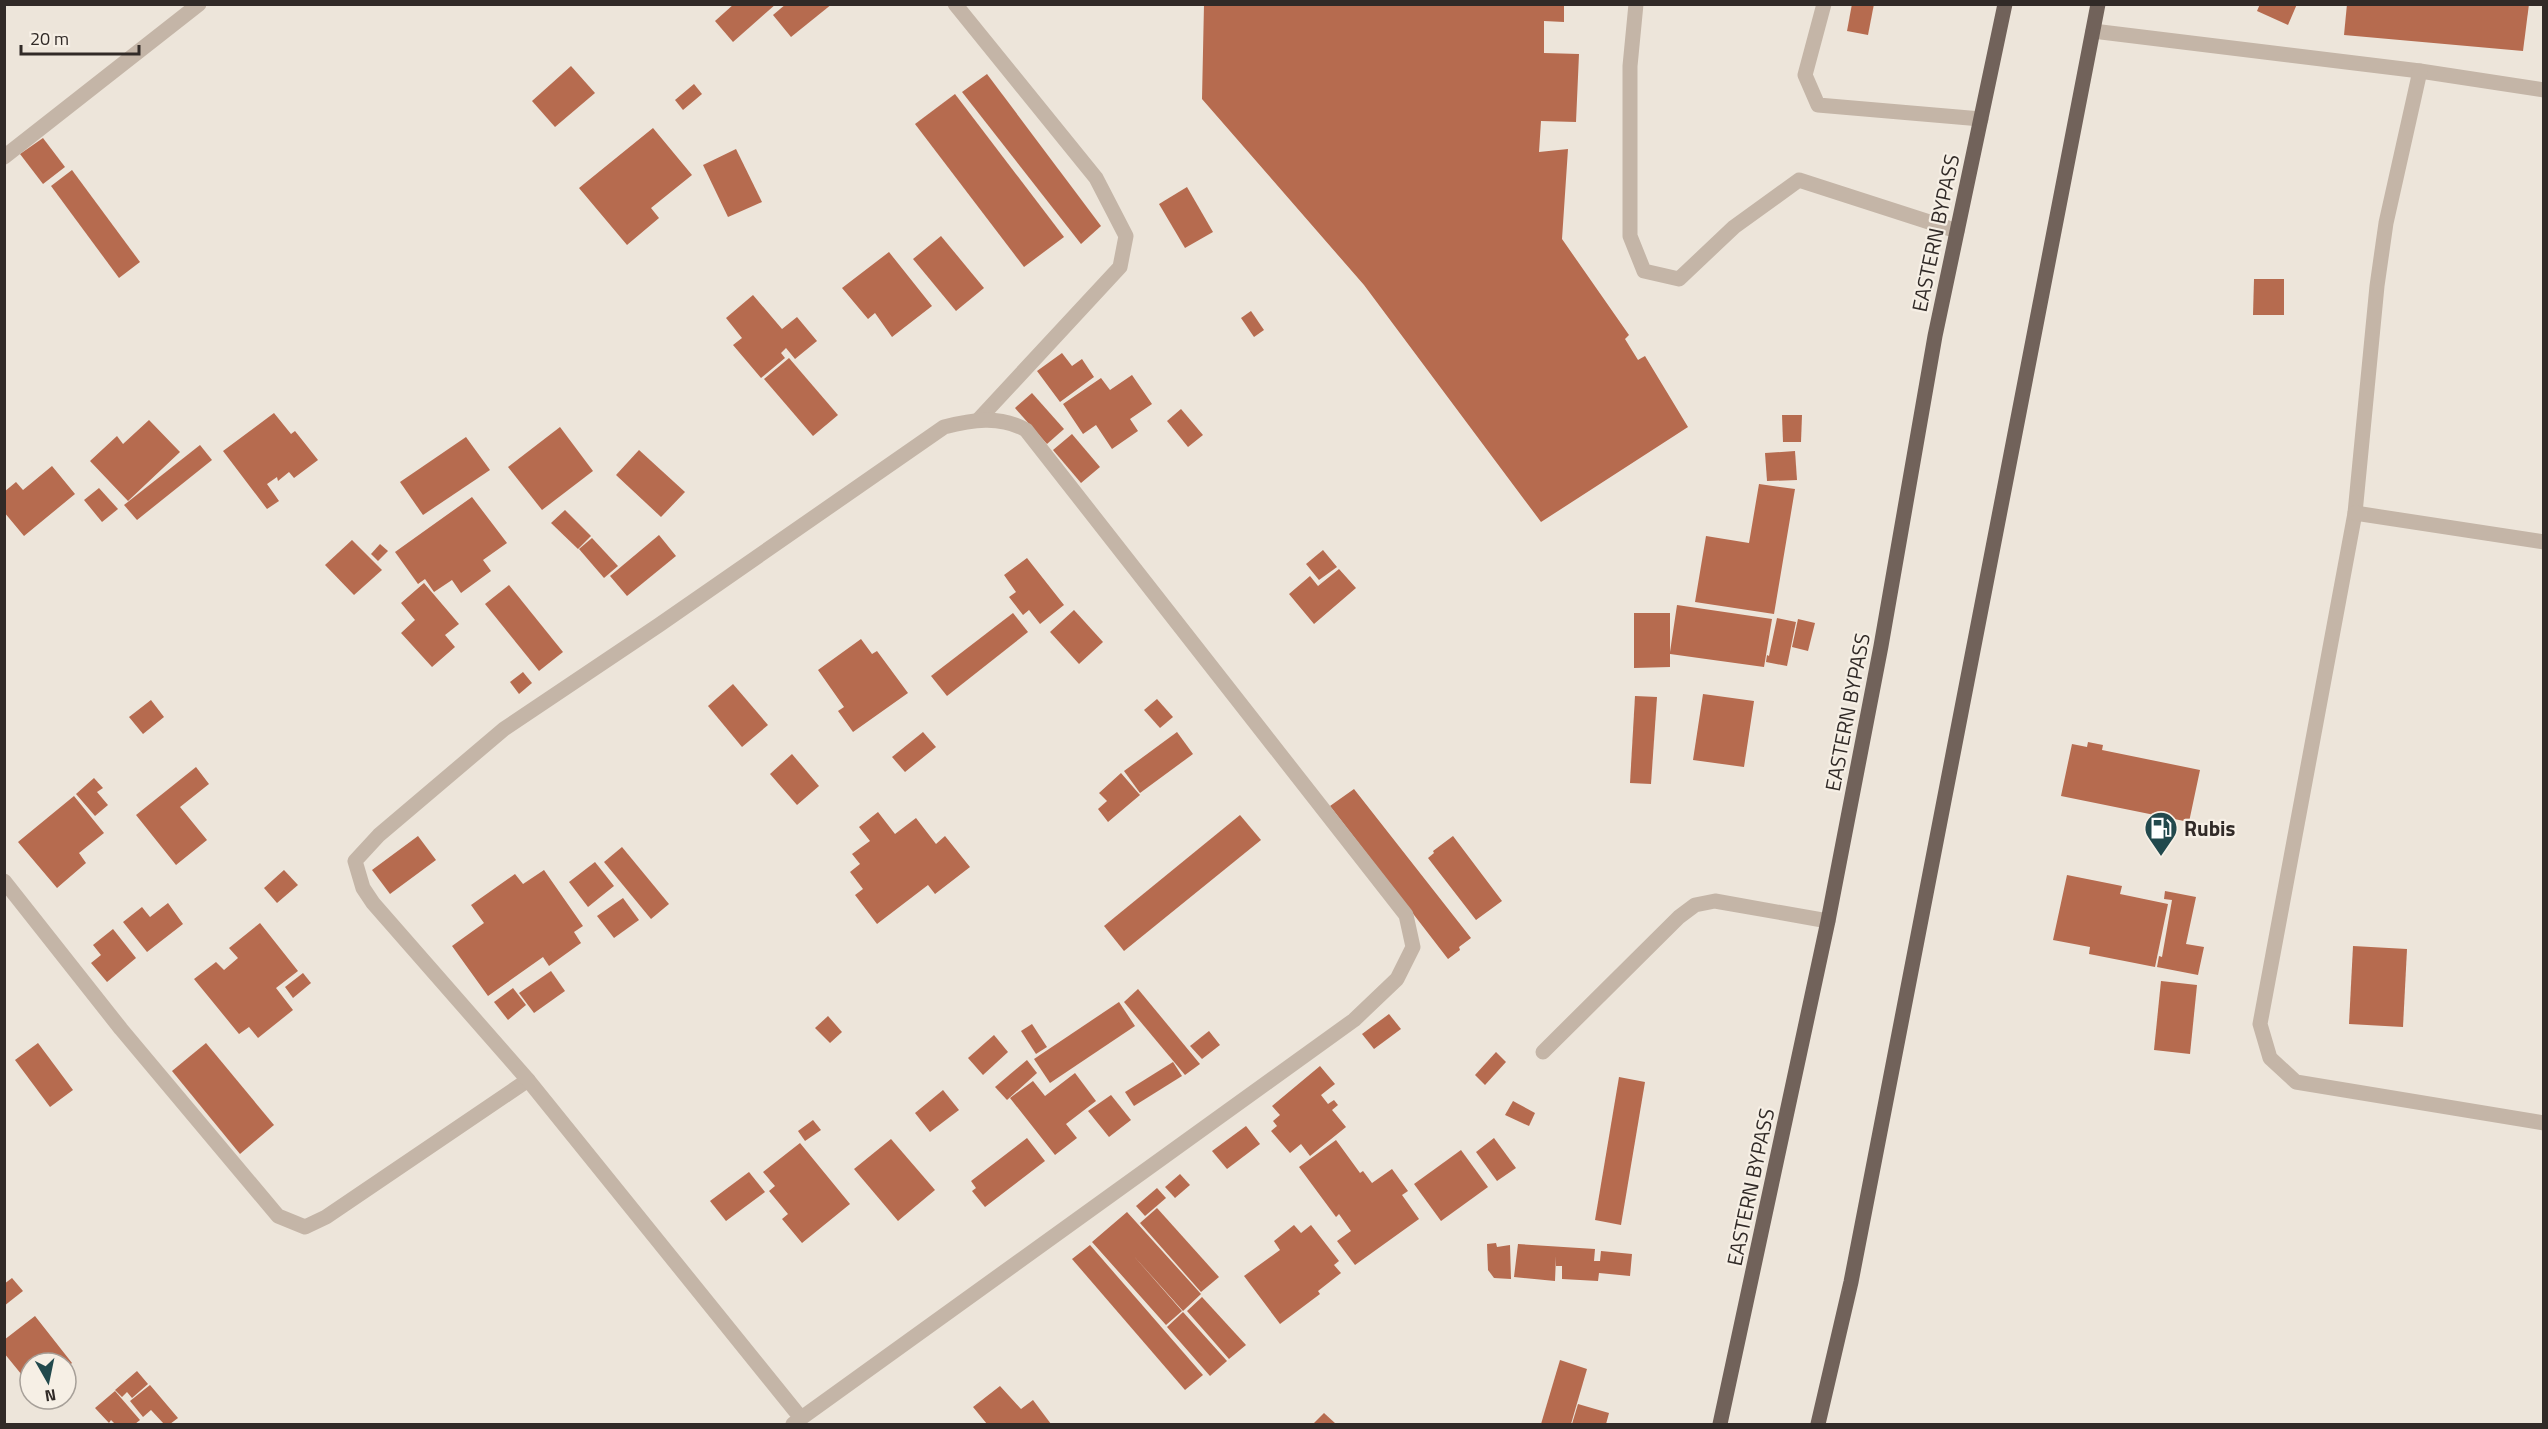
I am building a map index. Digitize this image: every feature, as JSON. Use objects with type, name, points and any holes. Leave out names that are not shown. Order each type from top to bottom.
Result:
[{"type":"main road","name":"EASTERN BYPASS","points":[[1720,1425],[1828,921],[1881,646],[1935,336],[2005,4]]},
{"type":"main road","points":[[1818,1425],[1851,1281],[2098,4]]},
{"type":"street","points":[[4,157],[199,4]]},
{"type":"street","points":[[955,4],[1096,178],[1126,236],[1120,267],[980,419]]},
{"type":"street","points":[[1636,4],[1630,66],[1630,236],[1644,271],[1679,279],[1734,227],[1799,180],[1957,231]]},
{"type":"street","points":[[1824,4],[1805,75],[1818,105],[1981,119]]},
{"type":"street","points":[[2093,31],[2420,71],[2544,90]]},
{"type":"street","points":[[2420,71],[2386,223],[2376,297],[2355,513],[2260,1024],[2270,1058],[2296,1082],[2544,1123]]},
{"type":"street","points":[[980,419],[1015,424],[1026,430],[1406,915],[1413,947],[1397,979],[1354,1020],[797,1421],[528,1080],[373,903],[363,888],[356,861],[379,835],[504,729],[669,618],[944,427],[980,419]]},
{"type":"street","points":[[2355,513],[2544,542]]},
{"type":"street","points":[[4,881],[121,1029],[278,1216],[305,1227],[326,1217],[528,1080]]},
{"type":"street","points":[[1543,1052],[1679,917],[1695,905],[1716,901],[1828,921]]},
{"type":"building","points":[[734,4],[776,4],[733,42],[715,21]]},
{"type":"building","points":[[786,4],[832,4],[791,37],[773,15]]},
{"type":"building","points":[[1204,4],[1564,4],[1564,22],[1544,21],[1544,53],[1579,54],[1576,122],[1541,121],[1539,152],[1568,149],[1562,239],[1629,335],[1625,339],[1638,360],[1645,356],[1688,427],[1541,522],[1364,285],[1202,99]]},
{"type":"building","points":[[1852,4],[1874,4],[1868,35],[1847,31]]},
{"type":"building","points":[[2260,4],[2267,6],[2297,4],[2288,25],[2257,11]]},
{"type":"building","points":[[2347,4],[2529,4],[2523,51],[2344,35]]},
{"type":"building","points":[[571,66],[595,93],[555,127],[532,101]]},
{"type":"building","points":[[987,74],[1101,226],[1081,244],[962,92]]},
{"type":"building","points":[[694,84],[702,94],[683,110],[675,100]]},
{"type":"building","points":[[955,94],[1064,237],[1024,267],[915,124]]},
{"type":"building","points":[[653,128],[692,175],[651,208],[659,218],[627,245],[579,188]]},
{"type":"building","points":[[43,138],[65,167],[43,184],[20,154]]},
{"type":"building","points":[[736,149],[762,202],[728,217],[703,165]]},
{"type":"building","points":[[72,170],[140,262],[119,278],[51,186]]},
{"type":"building","points":[[1187,187],[1213,232],[1185,248],[1159,204]]},
{"type":"building","points":[[941,236],[984,288],[956,311],[913,259]]},
{"type":"building","points":[[889,252],[932,306],[892,337],[875,313],[868,319],[842,288]]},
{"type":"building","points":[[2254,279],[2284,279],[2284,315],[2253,315]]},
{"type":"building","points":[[753,295],[782,329],[797,317],[817,341],[795,359],[786,348],[781,353],[785,358],[761,378],[733,345],[742,338],[726,318]]},
{"type":"building","points":[[1251,311],[1264,330],[1254,337],[1241,318]]},
{"type":"building","points":[[1062,353],[1072,366],[1082,359],[1094,377],[1060,402],[1037,371]]},
{"type":"building","points":[[789,358],[838,415],[813,436],[764,379]]},
{"type":"building","points":[[1132,375],[1152,404],[1130,419],[1138,431],[1112,449],[1096,425],[1083,434],[1063,404],[1101,378],[1110,390]]},
{"type":"building","points":[[1032,393],[1064,429],[1047,444],[1015,408]]},
{"type":"building","points":[[1181,409],[1203,435],[1188,447],[1167,421]]},
{"type":"building","points":[[274,413],[291,434],[295,431],[318,460],[294,478],[289,472],[278,481],[277,477],[267,484],[279,501],[267,509],[223,451]]},
{"type":"building","points":[[1782,415],[1802,415],[1801,442],[1783,442]]},
{"type":"building","points":[[149,420],[180,452],[128,501],[90,461],[117,436],[123,444]]},
{"type":"building","points":[[560,427],[593,471],[542,510],[508,467]]},
{"type":"building","points":[[1072,434],[1100,467],[1081,483],[1053,450]]},
{"type":"building","points":[[466,437],[490,470],[423,515],[400,482]]},
{"type":"building","points":[[200,445],[212,460],[137,520],[124,505]]},
{"type":"building","points":[[639,450],[685,492],[661,517],[616,475]]},
{"type":"building","points":[[1795,451],[1797,480],[1767,481],[1765,453]]},
{"type":"building","points":[[52,466],[75,494],[24,536],[4,512],[4,492],[16,482],[23,490]]},
{"type":"building","points":[[1759,484],[1795,489],[1774,614],[1695,602],[1706,536],[1749,543]]},
{"type":"building","points":[[99,488],[118,509],[102,522],[84,500]]},
{"type":"building","points":[[472,497],[507,543],[483,560],[491,571],[461,593],[452,580],[434,592],[425,579],[418,584],[395,552]]},
{"type":"building","points":[[565,510],[591,536],[578,549],[551,523]]},
{"type":"building","points":[[659,535],[676,556],[627,596],[610,576]]},
{"type":"building","points":[[592,538],[618,566],[604,578],[579,549]]},
{"type":"building","points":[[352,540],[382,570],[354,595],[325,565]]},
{"type":"building","points":[[380,544],[388,551],[378,561],[371,554]]},
{"type":"building","points":[[1323,550],[1337,567],[1319,580],[1306,564]]},
{"type":"building","points":[[1027,558],[1064,605],[1040,624],[1029,610],[1023,615],[1009,597],[1016,592],[1004,575]]},
{"type":"building","points":[[1339,569],[1356,588],[1314,624],[1289,594],[1310,576],[1318,586]]},
{"type":"building","points":[[424,583],[459,624],[445,635],[455,647],[432,667],[401,633],[415,620],[401,603]]},
{"type":"building","points":[[509,585],[563,652],[539,671],[485,604]]},
{"type":"building","points":[[1677,605],[1772,619],[1764,667],[1670,654],[1670,667],[1634,668],[1634,613],[1670,613],[1670,652]]},
{"type":"building","points":[[1074,610],[1103,642],[1079,664],[1050,632]]},
{"type":"building","points":[[1013,613],[1028,632],[947,696],[931,676]]},
{"type":"building","points":[[1777,618],[1796,622],[1787,666],[1766,662]]},
{"type":"building","points":[[1798,619],[1815,623],[1808,651],[1792,647]]},
{"type":"building","points":[[861,639],[872,654],[877,651],[908,693],[853,732],[838,711],[844,707],[818,670]]},
{"type":"building","points":[[523,672],[532,683],[519,694],[510,682]]},
{"type":"building","points":[[733,684],[768,725],[742,747],[708,706]]},
{"type":"building","points":[[1703,694],[1754,701],[1744,767],[1693,760]]},
{"type":"building","points":[[1635,696],[1657,697],[1651,784],[1630,783]]},
{"type":"building","points":[[1157,699],[1173,717],[1160,728],[1144,710]]},
{"type":"building","points":[[151,700],[164,717],[143,734],[129,717]]},
{"type":"building","points":[[923,732],[936,747],[905,772],[892,757]]},
{"type":"building","points":[[1177,732],[1193,754],[1140,793],[1124,771]]},
{"type":"building","points":[[2088,742],[2103,745],[2102,750],[2200,770],[2189,822],[2061,796],[2072,744],[2087,747]]},
{"type":"building","points":[[792,754],[819,786],[797,805],[770,774]]},
{"type":"building","points":[[196,767],[209,784],[180,807],[207,840],[176,865],[136,815]]},
{"type":"building","points":[[1121,773],[1140,795],[1108,822],[1098,809],[1107,801],[1099,793]]},
{"type":"building","points":[[94,778],[103,788],[97,792],[108,805],[95,816],[76,794]]},
{"type":"building","points":[[1354,789],[1471,938],[1448,959],[1330,806]]},
{"type":"building","points":[[74,796],[104,833],[79,853],[86,863],[57,888],[18,842]]},
{"type":"building","points":[[878,812],[895,834],[916,818],[936,844],[945,836],[970,867],[935,894],[928,885],[877,924],[855,895],[863,889],[850,872],[860,864],[852,854],[870,841],[859,827]]},
{"type":"building","points":[[1240,815],[1261,840],[1124,951],[1104,926]]},
{"type":"building","points":[[418,836],[436,860],[390,894],[372,870]]},
{"type":"building","points":[[1453,836],[1502,901],[1476,920],[1428,858],[1434,853],[1433,851]]},
{"type":"building","points":[[622,847],[669,904],[651,919],[604,862]]},
{"type":"building","points":[[595,862],[614,886],[588,907],[569,882]]},
{"type":"building","points":[[284,870],[298,885],[277,903],[264,888]]},
{"type":"building","points":[[544,870],[583,926],[574,932],[581,943],[549,966],[543,957],[488,996],[452,946],[484,923],[471,905],[515,874],[523,884]]},
{"type":"building","points":[[2067,875],[2122,886],[2120,894],[2168,904],[2155,967],[2089,954],[2090,947],[2053,940]]},
{"type":"building","points":[[2165,891],[2196,897],[2186,944],[2204,947],[2198,975],[2157,967],[2159,956],[2162,957],[2172,900],[2164,899]]},
{"type":"building","points":[[623,898],[639,920],[614,938],[597,916]]},
{"type":"building","points":[[168,903],[183,924],[147,952],[123,922],[142,907],[150,917]]},
{"type":"building","points":[[260,923],[298,971],[276,988],[293,1010],[258,1038],[249,1027],[239,1034],[194,979],[216,962],[224,970],[238,958],[229,948]]},
{"type":"building","points":[[113,929],[136,958],[107,982],[91,963],[101,955],[93,945]]},
{"type":"building","points":[[2353,946],[2407,949],[2403,1027],[2349,1024]]},
{"type":"building","points":[[551,971],[565,991],[534,1013],[519,993]]},
{"type":"building","points":[[303,973],[311,983],[293,998],[285,987]]},
{"type":"building","points":[[2161,981],[2197,985],[2190,1054],[2154,1050]]},
{"type":"building","points":[[513,988],[526,1005],[508,1020],[494,1002]]},
{"type":"building","points":[[1138,989],[1200,1064],[1185,1075],[1124,1002]]},
{"type":"building","points":[[1119,1002],[1135,1026],[1050,1083],[1034,1059]]},
{"type":"building","points":[[1389,1014],[1401,1029],[1374,1049],[1362,1034]]},
{"type":"building","points":[[828,1016],[842,1032],[830,1043],[815,1028]]},
{"type":"building","points":[[1032,1024],[1047,1047],[1036,1054],[1021,1031]]},
{"type":"building","points":[[1209,1031],[1220,1045],[1202,1059],[1190,1046]]},
{"type":"building","points":[[994,1035],[1008,1052],[983,1075],[968,1058]]},
{"type":"building","points":[[38,1043],[73,1090],[50,1107],[15,1060]]},
{"type":"building","points":[[206,1043],[274,1125],[240,1154],[172,1071]]},
{"type":"building","points":[[1496,1052],[1506,1062],[1485,1085],[1475,1075]]},
{"type":"building","points":[[1027,1060],[1037,1073],[1007,1100],[995,1087]]},
{"type":"building","points":[[1173,1062],[1182,1076],[1134,1106],[1125,1092]]},
{"type":"building","points":[[1320,1066],[1335,1084],[1321,1095],[1328,1104],[1334,1100],[1338,1105],[1332,1110],[1346,1127],[1310,1156],[1301,1144],[1290,1153],[1271,1131],[1277,1126],[1273,1121],[1280,1115],[1272,1106]]},
{"type":"building","points":[[1075,1073],[1096,1101],[1066,1124],[1077,1138],[1055,1155],[1010,1098],[1033,1081],[1045,1096]]},
{"type":"building","points":[[1619,1077],[1645,1082],[1621,1225],[1595,1220]]},
{"type":"building","points":[[943,1090],[959,1110],[930,1132],[915,1113]]},
{"type":"building","points":[[1111,1095],[1131,1120],[1109,1137],[1088,1111]]},
{"type":"building","points":[[1513,1101],[1535,1113],[1529,1126],[1505,1115]]},
{"type":"building","points":[[813,1120],[821,1130],[805,1141],[798,1131]]},
{"type":"building","points":[[1246,1126],[1260,1144],[1227,1169],[1212,1151]]},
{"type":"building","points":[[1027,1138],[1045,1161],[985,1207],[972,1191],[976,1188],[971,1181]]},
{"type":"building","points":[[1494,1138],[1516,1168],[1497,1181],[1476,1152]]},
{"type":"building","points":[[891,1139],[935,1190],[898,1221],[854,1169]]},
{"type":"building","points":[[1336,1140],[1360,1173],[1363,1171],[1372,1183],[1392,1169],[1408,1191],[1402,1195],[1419,1219],[1355,1265],[1337,1241],[1351,1231],[1339,1214],[1336,1217],[1299,1167]]},
{"type":"building","points":[[800,1143],[850,1204],[802,1243],[782,1219],[788,1214],[769,1191],[775,1186],[763,1172]]},
{"type":"building","points":[[1461,1150],[1488,1187],[1441,1221],[1414,1184]]},
{"type":"building","points":[[749,1172],[765,1192],[726,1221],[710,1201]]},
{"type":"building","points":[[1180,1174],[1190,1185],[1175,1198],[1165,1187]]},
{"type":"building","points":[[1157,1188],[1166,1198],[1145,1216],[1136,1206]]},
{"type":"building","points":[[1157,1208],[1219,1277],[1201,1292],[1140,1223]]},
{"type":"building","points":[[1127,1212],[1201,1294],[1183,1311],[1132,1254],[1182,1311],[1166,1325],[1092,1242]]},
{"type":"building","points":[[1294,1225],[1301,1233],[1311,1225],[1339,1261],[1334,1265],[1341,1273],[1318,1291],[1320,1294],[1280,1324],[1244,1276],[1280,1250],[1274,1241]]},
{"type":"building","points":[[1496,1243],[1497,1247],[1510,1245],[1511,1279],[1494,1278],[1488,1270],[1487,1244]]},
{"type":"building","points":[[1518,1244],[1595,1249],[1594,1261],[1600,1261],[1601,1251],[1632,1254],[1630,1276],[1599,1273],[1598,1281],[1562,1279],[1562,1266],[1556,1266],[1556,1256],[1555,1281],[1514,1277]]},
{"type":"building","points":[[1090,1245],[1203,1375],[1185,1390],[1072,1259]]},
{"type":"building","points":[[12,1278],[23,1291],[4,1306],[4,1284]]},
{"type":"building","points":[[1202,1297],[1246,1345],[1229,1359],[1187,1311]]},
{"type":"building","points":[[1183,1312],[1227,1361],[1210,1376],[1167,1327]]},
{"type":"building","points":[[35,1316],[63,1351],[18,1351],[18,1370],[4,1353],[4,1340]]},
{"type":"building","points":[[1560,1360],[1587,1369],[1571,1424],[1541,1424]]},
{"type":"building","points":[[137,1371],[148,1384],[132,1398],[127,1392],[122,1397],[115,1390]]},
{"type":"building","points":[[150,1385],[178,1418],[170,1424],[164,1424],[151,1410],[143,1417],[130,1401]]},
{"type":"building","points":[[1000,1386],[1021,1409],[1033,1400],[1051,1424],[987,1424],[973,1407]]},
{"type":"building","points":[[115,1391],[140,1420],[135,1424],[115,1424],[111,1420],[109,1423],[95,1408]]},
{"type":"building","points":[[1578,1404],[1609,1413],[1606,1424],[1572,1424]]},
{"type":"building","points":[[1324,1413],[1336,1424],[1313,1424]]},
{"type":"place","name":"Rubis","points":[[2161,857]]}]
